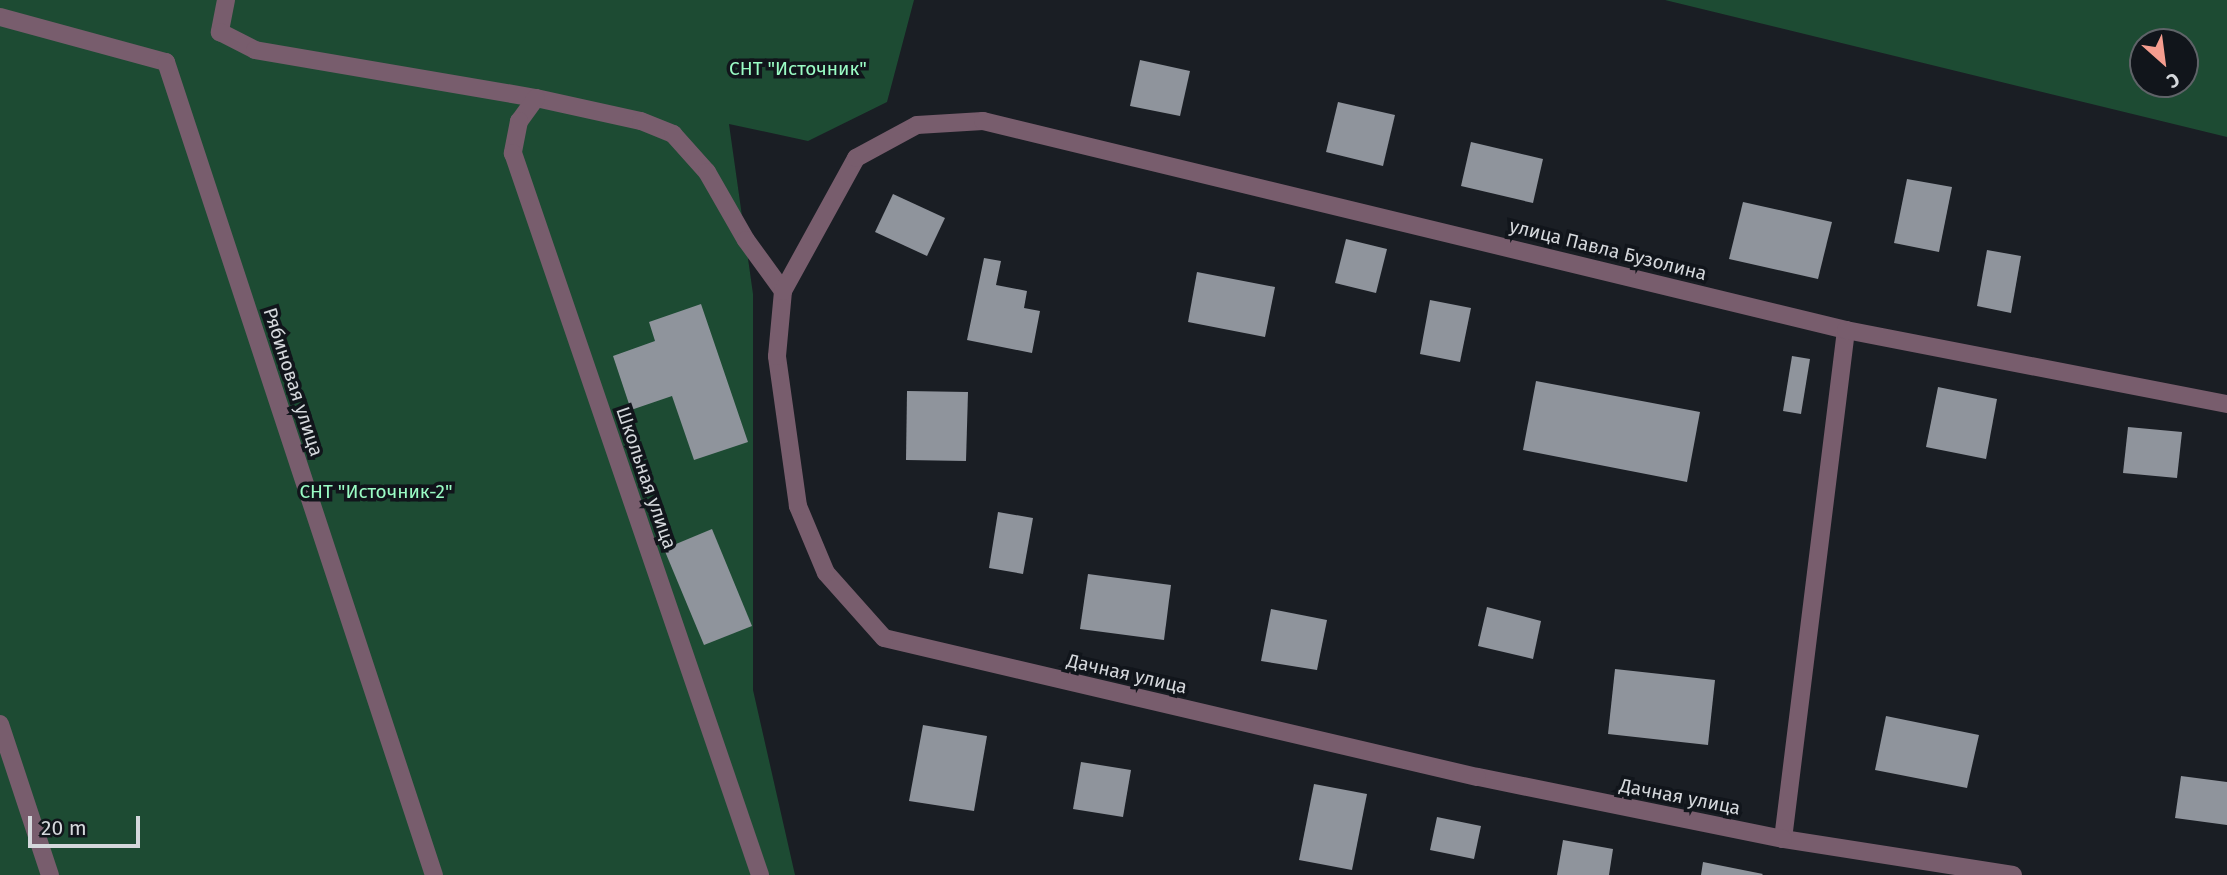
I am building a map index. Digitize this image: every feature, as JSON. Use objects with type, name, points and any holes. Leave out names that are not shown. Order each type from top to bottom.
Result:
[{"type":"street","points":[[226,0],[220,32],[255,50],[536,97],[642,121],[673,134],[707,172],[746,240],[783,291]]},
{"type":"street","name":"Рябиновая улица","points":[[0,17],[166,62],[433,875]]},
{"type":"street","name":"Школьная улица","points":[[536,97],[519,121],[513,153],[760,875]]},
{"type":"street","name":"Дачная улица","points":[[983,121],[917,125],[856,158],[783,291],[777,356],[798,506],[825,573],[884,639],[1477,777],[1783,839],[2012,875]]},
{"type":"street","name":"улица Павла Бузолина","points":[[983,121],[1846,330],[2227,404]]},
{"type":"street","points":[[1783,839],[1846,330]]},
{"type":"street","points":[[0,724],[50,875]]},
{"type":"green space","name":"СНТ \"Источник-2\"","points":[[0,0],[914,0],[887,102],[808,141],[729,124],[753,294],[753,690],[795,875],[0,875]]},
{"type":"green space","points":[[1665,0],[2227,0],[2227,137]]},
{"type":"building","points":[[1140,60],[1190,71],[1180,116],[1130,106]]},
{"type":"building","points":[[1338,102],[1395,115],[1383,166],[1326,152]]},
{"type":"building","points":[[1471,142],[1543,159],[1533,203],[1461,186]]},
{"type":"building","points":[[1907,179],[1952,187],[1939,252],[1894,243]]},
{"type":"building","points":[[893,194],[945,218],[927,256],[875,232]]},
{"type":"building","points":[[1743,202],[1832,222],[1818,279],[1729,259]]},
{"type":"building","points":[[1346,239],[1387,249],[1376,293],[1335,283]]},
{"type":"building","points":[[1987,250],[2021,256],[2011,313],[1977,306]]},
{"type":"building","points":[[984,258],[1001,261],[996,285],[1027,291],[1024,308],[1040,311],[1032,353],[967,340]]},
{"type":"building","points":[[1197,272],[1275,287],[1265,337],[1188,322]]},
{"type":"building","points":[[1430,300],[1471,308],[1460,362],[1420,354]]},
{"type":"building","points":[[701,304],[748,442],[694,460],[672,396],[631,410],[613,356],[655,341],[649,322]]},
{"type":"building","points":[[1792,356],[1810,359],[1801,414],[1783,411]]},
{"type":"building","points":[[1536,381],[1700,412],[1687,482],[1523,450]]},
{"type":"building","points":[[1938,387],[1997,399],[1986,459],[1926,447]]},
{"type":"building","points":[[907,391],[968,392],[966,461],[906,460]]},
{"type":"building","points":[[2128,427],[2182,432],[2177,478],[2123,473]]},
{"type":"building","points":[[998,512],[1033,518],[1023,574],[989,568]]},
{"type":"building","points":[[712,529],[752,626],[704,645],[664,549]]},
{"type":"building","points":[[1088,574],[1171,585],[1164,640],[1080,629]]},
{"type":"building","points":[[1487,607],[1541,621],[1533,659],[1478,646]]},
{"type":"building","points":[[1271,609],[1327,620],[1317,670],[1261,661]]},
{"type":"building","points":[[1615,669],[1715,680],[1708,745],[1608,734]]},
{"type":"building","points":[[1886,716],[1979,735],[1967,788],[1875,770]]},
{"type":"building","points":[[923,725],[987,736],[974,811],[909,801]]},
{"type":"building","points":[[1081,762],[1131,770],[1123,817],[1073,809]]},
{"type":"building","points":[[2181,776],[2227,782],[2227,825],[2175,818]]},
{"type":"building","points":[[1314,784],[1367,794],[1352,870],[1299,860]]},
{"type":"building","points":[[1437,817],[1481,826],[1474,859],[1430,850]]},
{"type":"building","points":[[1563,840],[1613,849],[1609,875],[1557,875]]},
{"type":"building","points":[[1703,862],[1763,874],[1701,875]]},
{"type":"park label","name":"СНТ \"Источник\"","points":[[798,69]]}]
